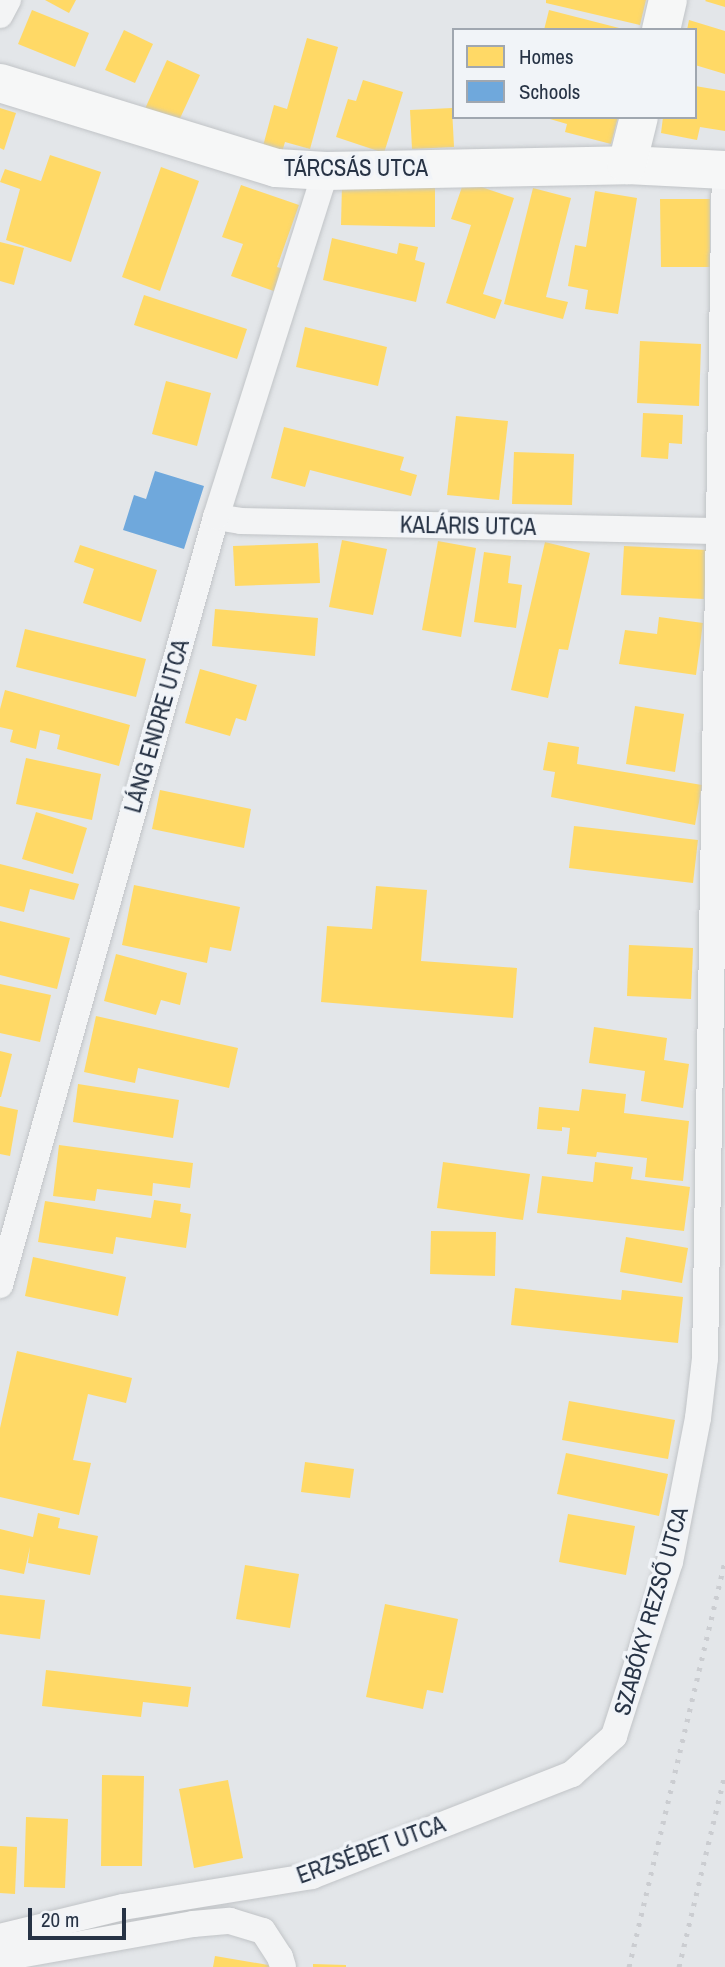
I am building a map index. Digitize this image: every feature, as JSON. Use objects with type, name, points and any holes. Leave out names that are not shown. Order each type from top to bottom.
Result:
[{"type":"main road","points":[[661,28],[668,0]]},
{"type":"main road","name":"TÁRCSÁS UTCA","points":[[0,83],[276,168],[326,171],[627,165],[725,170]]},
{"type":"main road","points":[[627,165],[638,119]]},
{"type":"street","points":[[0,15],[8,0]]},
{"type":"street","name":"SZABÓKY REZSŐ UTCA","points":[[572,1774],[614,1736],[670,1562],[702,1386],[725,170]]},
{"type":"street","name":"LÁNG ENDRE UTCA","points":[[0,1285],[216,516],[326,171]]},
{"type":"street","name":"KALÁRIS UTCA","points":[[216,516],[241,521],[720,531]]},
{"type":"street","name":"ERZSÉBET UTCA","points":[[0,1937],[122,1908],[312,1876],[572,1774]]},
{"type":"street","points":[[0,1955],[8,1957],[193,1923],[230,1921],[262,1931],[280,1957],[283,1967]]},
{"type":"building: Homes","points":[[45,0],[76,0],[69,13]]},
{"type":"building: Homes","points":[[546,0],[646,0],[640,25],[546,3]]},
{"type":"building: Homes","points":[[725,0],[725,7],[705,1]]},
{"type":"building: Homes","points":[[32,10],[89,33],[75,67],[18,44]]},
{"type":"building: Homes","points":[[549,10],[619,28],[544,28]]},
{"type":"building: Homes","points":[[689,20],[725,31],[725,74],[697,66],[697,28],[687,28]]},
{"type":"building: Homes","points":[[124,30],[153,44],[135,83],[105,70]]},
{"type":"building: Homes","points":[[307,38],[338,47],[310,149],[285,142],[282,152],[263,146],[274,105],[287,109]]},
{"type":"building: Homes","points":[[167,60],[200,75],[176,127],[144,111]]},
{"type":"building: Homes","points":[[363,80],[403,92],[384,153],[336,137],[348,99],[356,101]]},
{"type":"building: Homes","points":[[697,86],[725,91],[725,131],[700,127],[697,140],[661,133],[663,119],[697,119]]},
{"type":"building: Homes","points":[[0,108],[16,113],[4,150],[0,148]]},
{"type":"building: Homes","points":[[452,108],[454,147],[412,149],[410,110]]},
{"type":"building: Homes","points":[[550,119],[617,119],[611,144],[565,132],[567,124]]},
{"type":"building: Homes","points":[[50,155],[101,172],[71,262],[6,240],[20,189],[0,182],[5,169],[41,181]]},
{"type":"building: Homes","points":[[161,167],[199,181],[160,291],[122,277]]},
{"type":"building: Homes","points":[[464,181],[514,198],[483,294],[502,300],[495,319],[446,303],[471,225],[451,219]]},
{"type":"building: Homes","points":[[241,185],[299,205],[277,267],[290,271],[282,294],[231,276],[243,244],[222,237]]},
{"type":"building: Homes","points":[[342,185],[435,186],[435,227],[341,225]]},
{"type":"building: Homes","points":[[533,188],[571,198],[546,297],[568,302],[563,319],[504,304]]},
{"type":"building: Homes","points":[[595,191],[637,198],[618,314],[585,309],[588,290],[568,286],[575,245],[586,247]]},
{"type":"building: Homes","points":[[660,199],[710,199],[710,267],[661,267]]},
{"type":"building: Homes","points":[[332,238],[397,254],[399,243],[418,247],[415,260],[425,263],[416,302],[323,280]]},
{"type":"building: Homes","points":[[0,242],[24,248],[14,285],[0,281]]},
{"type":"building: Homes","points":[[144,295],[247,329],[237,359],[134,325]]},
{"type":"building: Homes","points":[[305,327],[387,347],[378,386],[296,367]]},
{"type":"building: Homes","points":[[640,341],[701,344],[699,406],[637,403]]},
{"type":"building: Homes","points":[[166,381],[211,393],[197,446],[152,434]]},
{"type":"building: Homes","points":[[643,413],[683,415],[682,444],[669,443],[668,459],[641,457]]},
{"type":"building: Homes","points":[[456,416],[508,421],[499,500],[447,495]]},
{"type":"building: Homes","points":[[284,427],[404,457],[400,470],[417,475],[411,496],[310,470],[305,487],[271,478]]},
{"type":"building: Homes","points":[[514,452],[574,454],[572,505],[512,504]]},
{"type":"building: Homes","points":[[342,540],[387,549],[373,615],[329,607]]},
{"type":"building: Homes","points":[[438,541],[476,548],[461,637],[422,630]]},
{"type":"building: Homes","points":[[545,542],[590,553],[568,650],[559,649],[548,698],[511,690]]},
{"type":"building: Homes","points":[[318,543],[320,583],[235,586],[233,546]]},
{"type":"building: Homes","points":[[80,545],[157,570],[141,622],[83,603],[94,569],[74,562]]},
{"type":"building: Homes","points":[[624,546],[707,550],[704,599],[621,595]]},
{"type":"building: Homes","points":[[484,552],[511,556],[508,583],[522,585],[516,628],[474,622]]},
{"type":"building: Homes","points":[[215,609],[318,618],[315,656],[212,646]]},
{"type":"building: Homes","points":[[659,617],[703,623],[696,675],[619,664],[625,630],[657,634]]},
{"type":"building: Homes","points":[[25,629],[146,659],[136,697],[16,667]]},
{"type":"building: Homes","points":[[200,669],[257,685],[246,721],[236,718],[230,736],[185,723]]},
{"type":"building: Homes","points":[[5,690],[130,725],[119,766],[57,749],[60,735],[40,730],[36,749],[10,742],[13,730],[0,727],[0,709]]},
{"type":"building: Homes","points":[[635,706],[684,714],[675,772],[626,764]]},
{"type":"building: Homes","points":[[548,742],[579,747],[577,764],[702,785],[695,825],[551,797],[555,772],[543,770]]},
{"type":"building: Homes","points":[[26,758],[101,774],[92,820],[16,804]]},
{"type":"building: Homes","points":[[160,790],[251,809],[244,848],[152,829]]},
{"type":"building: Homes","points":[[36,812],[87,828],[73,874],[22,859]]},
{"type":"building: Homes","points":[[574,826],[698,840],[693,883],[569,868]]},
{"type":"building: Homes","points":[[0,864],[79,884],[74,900],[30,889],[24,912],[0,906]]},
{"type":"building: Homes","points":[[134,885],[240,907],[231,951],[210,947],[207,963],[122,945]]},
{"type":"building: Homes","points":[[376,886],[427,890],[421,961],[517,968],[513,1018],[321,1002],[327,926],[372,929]]},
{"type":"building: Homes","points":[[0,921],[70,938],[57,989],[0,975]]},
{"type":"building: Homes","points":[[629,945],[693,948],[691,999],[627,996]]},
{"type":"building: Homes","points":[[116,954],[187,973],[180,1005],[161,1000],[156,1015],[104,1001]]},
{"type":"building: Homes","points":[[0,984],[51,995],[40,1042],[0,1033]]},
{"type":"building: Homes","points":[[96,1016],[238,1048],[229,1088],[138,1068],[135,1083],[84,1072]]},
{"type":"building: Homes","points":[[594,1027],[667,1038],[664,1060],[689,1064],[683,1108],[641,1101],[645,1071],[589,1063]]},
{"type":"building: Homes","points":[[0,1051],[12,1054],[1,1097],[0,1097]]},
{"type":"building: Homes","points":[[78,1084],[179,1100],[173,1138],[73,1122]]},
{"type":"building: Homes","points":[[582,1089],[626,1094],[624,1113],[689,1121],[683,1181],[645,1177],[647,1158],[597,1152],[596,1157],[567,1154],[570,1128],[562,1127],[562,1131],[537,1129],[539,1107],[579,1111]]},
{"type":"building: Homes","points":[[0,1106],[18,1110],[10,1156],[0,1154]]},
{"type":"building: Homes","points":[[59,1145],[193,1163],[190,1188],[153,1183],[152,1196],[97,1189],[95,1201],[53,1196]]},
{"type":"building: Homes","points":[[443,1162],[530,1174],[523,1220],[437,1208]]},
{"type":"building: Homes","points":[[595,1162],[633,1167],[631,1179],[690,1187],[684,1231],[537,1213],[542,1176],[593,1182]]},
{"type":"building: Homes","points":[[154,1200],[181,1204],[180,1212],[191,1214],[186,1248],[116,1237],[113,1254],[38,1242],[45,1201],[151,1218]]},
{"type":"building: Homes","points":[[431,1231],[496,1232],[495,1276],[430,1274]]},
{"type":"building: Homes","points":[[626,1237],[688,1248],[682,1283],[620,1272]]},
{"type":"building: Homes","points":[[33,1257],[126,1277],[118,1316],[25,1296]]},
{"type":"building: Homes","points":[[515,1288],[621,1300],[622,1290],[683,1297],[678,1343],[511,1325]]},
{"type":"building: Homes","points":[[17,1351],[132,1378],[126,1403],[88,1394],[73,1460],[91,1463],[79,1515],[0,1497],[0,1428]]},
{"type":"building: Homes","points":[[569,1401],[675,1420],[668,1459],[562,1440]]},
{"type":"building: Homes","points":[[566,1453],[668,1474],[659,1516],[557,1494]]},
{"type":"building: Homes","points":[[305,1462],[354,1469],[350,1498],[301,1492]]},
{"type":"building: Homes","points":[[38,1513],[60,1518],[58,1528],[98,1536],[90,1575],[28,1563],[30,1547],[24,1574],[0,1569],[0,1529],[33,1537]]},
{"type":"building: Homes","points":[[568,1514],[635,1526],[626,1575],[559,1562]]},
{"type":"building: Homes","points":[[245,1565],[299,1574],[290,1628],[236,1619]]},
{"type":"building: Homes","points":[[0,1595],[45,1600],[40,1639],[0,1634]]},
{"type":"building: Homes","points":[[385,1604],[458,1619],[443,1693],[427,1690],[423,1709],[366,1697]]},
{"type":"building: Homes","points":[[46,1670],[191,1687],[188,1707],[143,1702],[141,1717],[42,1706]]},
{"type":"building: Homes","points":[[102,1775],[144,1776],[142,1866],[101,1866]]},
{"type":"building: Homes","points":[[228,1780],[243,1858],[194,1868],[179,1789]]},
{"type":"building: Homes","points":[[26,1817],[68,1819],[65,1888],[24,1887]]},
{"type":"building: Homes","points":[[0,1846],[17,1847],[15,1894],[0,1893]]},
{"type":"building: Homes","points":[[215,1956],[274,1966],[274,1967],[213,1967]]},
{"type":"building: Homes","points":[[313,1964],[346,1965],[346,1967],[313,1967]]},
{"type":"building: Schools","points":[[155,471],[204,486],[184,549],[123,530],[134,495],[146,499]]},
{"type":"railway","points":[[629,1967],[725,1562]]},
{"type":"railway","points":[[679,1967],[725,1774]]}]
